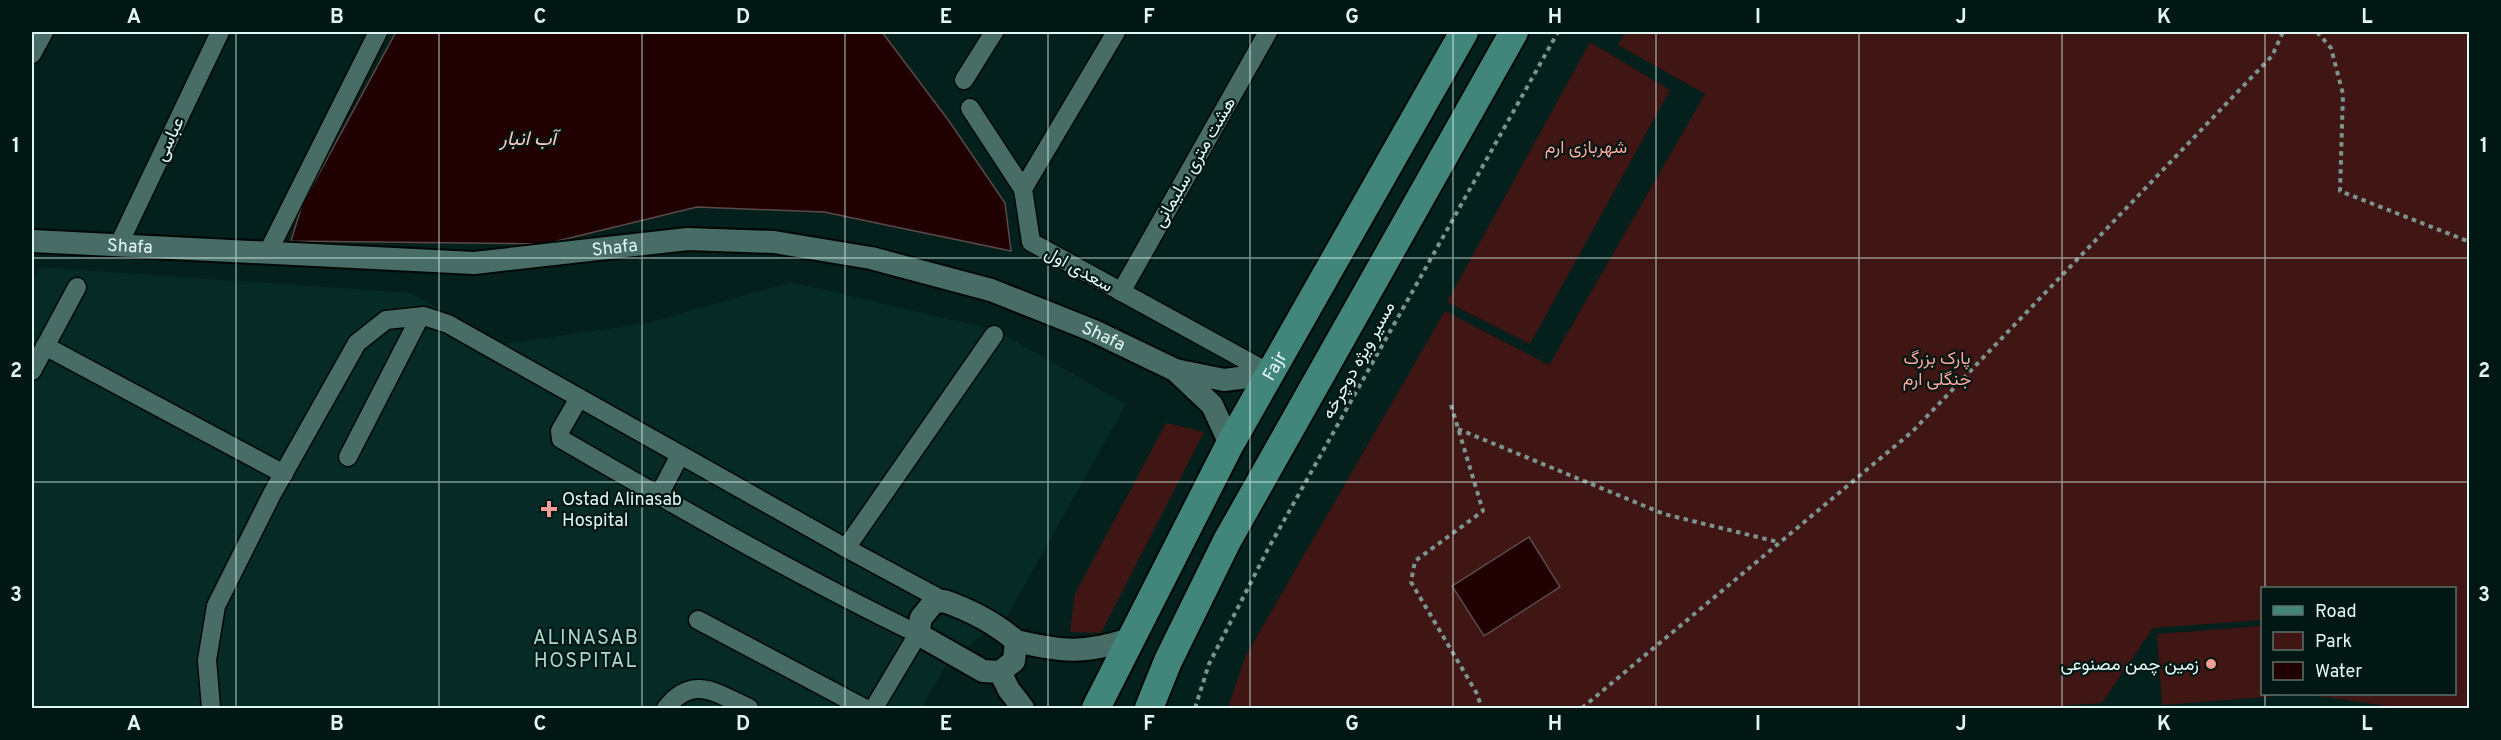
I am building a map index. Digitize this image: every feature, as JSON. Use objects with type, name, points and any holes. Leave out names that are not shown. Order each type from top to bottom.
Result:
[{"type":"main road","name":"Fajr","points":[[1096,708],[1230,444],[1464,32]]},
{"type":"main road","points":[[1149,708],[1168,661],[1227,541],[1514,32]]},
{"type":"street","points":[[32,54],[44,32]]},
{"type":"street","name":"عباسی","points":[[118,246],[220,32]]},
{"type":"street","points":[[267,254],[378,32]]},
{"type":"street","points":[[964,81],[994,32]]},
{"type":"street","points":[[970,108],[1023,189],[1116,32]]},
{"type":"street","name":"هشت متری سلیمانی","points":[[1121,292],[1268,32]]},
{"type":"street","name":"سعدی اول","points":[[1023,189],[1031,242],[1271,374]]},
{"type":"street","name":"Shafa","points":[[32,241],[474,263],[688,239],[774,242],[871,258],[991,290],[1094,331],[1175,370]]},
{"type":"street","points":[[32,371],[77,287]]},
{"type":"street","points":[[348,457],[420,316]]},
{"type":"street","points":[[211,708],[207,660],[216,606],[284,474],[357,343],[386,320],[420,316],[448,324],[846,548],[1001,628],[1016,641],[1066,651],[1089,651],[1130,639]]},
{"type":"street","points":[[846,548],[993,335]]},
{"type":"street","points":[[45,346],[284,474]]},
{"type":"street","points":[[1175,370],[1224,380],[1271,374]]},
{"type":"street","points":[[1175,370],[1212,405],[1230,444]]},
{"type":"street","points":[[579,398],[560,430],[561,439],[659,495],[983,671],[1000,672],[1014,662],[1016,641]]},
{"type":"street","points":[[659,495],[680,455]]},
{"type":"street","points":[[874,708],[918,634],[921,618],[934,602],[944,600]]},
{"type":"street","points":[[698,620],[864,708]]},
{"type":"street","points":[[1000,672],[1008,708]]},
{"type":"street","points":[[1000,672],[1009,690],[1023,708]]},
{"type":"street","points":[[666,708],[676,696],[694,688],[710,690],[748,708]]},
{"type":"path","name":"مسیر ویژه دوچرخه","points":[[1195,708],[1209,664],[1268,549],[1558,32]]},
{"type":"path","points":[[1582,708],[1913,431],[2272,56],[2283,32]]},
{"type":"path","points":[[2317,32],[2331,48],[2343,94],[2340,191],[2469,242]]},
{"type":"path","points":[[1451,405],[1483,511],[1415,561],[1411,582],[1476,692],[1482,708]]},
{"type":"path","points":[[1458,429],[1665,514],[1779,542]]},
{"type":"shaded area","name":"Ostad Alinasab Hospital","points":[[40,267],[410,293],[502,344],[648,323],[791,282],[995,330],[1126,404],[1008,615],[947,663],[922,708],[32,708],[32,282]]},
{"type":"green space","name":"پارک بزرگ جنگلی ارم","points":[[1625,32],[2469,32],[2469,708],[2401,708],[2310,695],[2456,695],[2456,587],[2261,587],[2261,620],[2153,628],[2102,703],[2027,708],[1228,708],[1245,657],[1445,311],[1549,365],[1705,94],[1618,45]]},
{"type":"green space","name":"شهربازی ارم","points":[[1590,42],[1670,90],[1530,344],[1447,302]]},
{"type":"green space","points":[[1166,423],[1204,432],[1101,633],[1070,632],[1075,594]]},
{"type":"green space","name":"زمین چمن مصنوعی","points":[[2261,626],[2261,695],[2290,695],[2162,705],[2157,634]]},
{"type":"water","name":"آب انبار","points":[[396,32],[882,32],[949,121],[1005,203],[1011,251],[824,212],[697,207],[545,244],[291,241],[302,205]]},
{"type":"water","points":[[1529,537],[1560,587],[1484,636],[1452,586]]},
{"type":"place","name":"Ostad Alinasab Hospital","points":[[549,509]]},
{"type":"place","name":"زمین چمن مصنوعی","points":[[2211,664]]},
{"type":"district","name":"ALINASAB HOSPITAL","points":[[586,648]]}]
